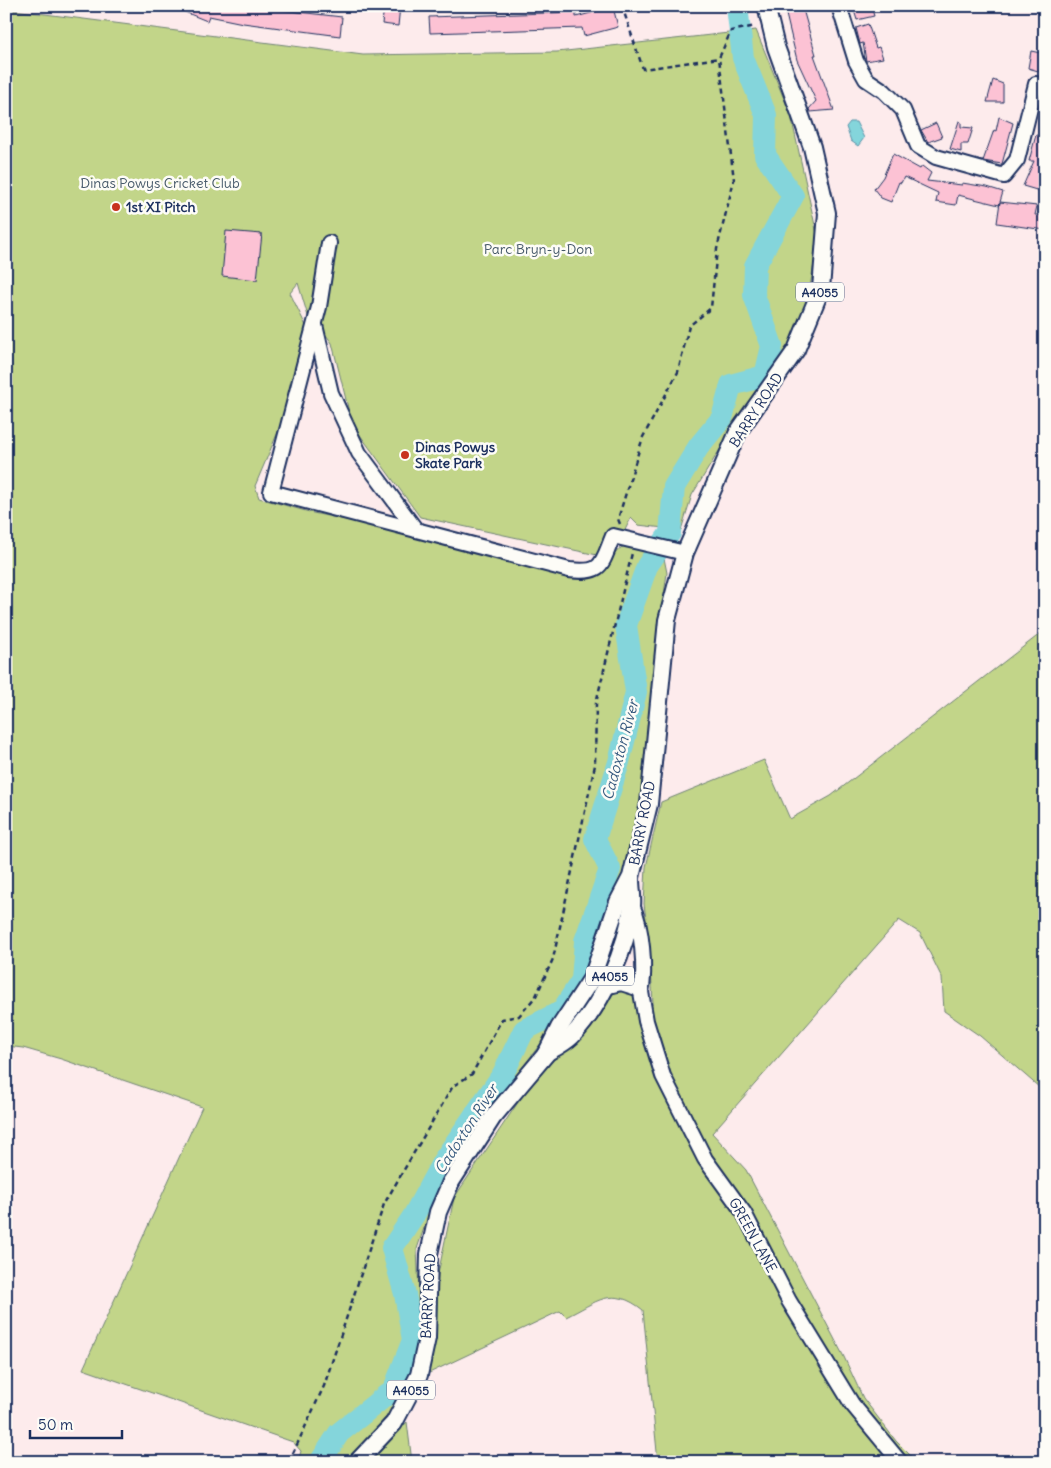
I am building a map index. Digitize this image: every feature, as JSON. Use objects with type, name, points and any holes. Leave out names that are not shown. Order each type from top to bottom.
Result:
[{"type":"main road","name":"BARRY ROAD","points":[[357,1462],[394,1423],[419,1375],[427,1338],[429,1254],[438,1212],[451,1182],[493,1117],[546,1054],[559,1028],[592,978],[618,902],[631,877],[649,804],[666,620],[685,553],[738,432],[796,350],[821,290],[827,213],[812,147],[776,47],[766,6]]},
{"type":"main road","name":"BARRY ROAD","points":[[546,1054],[571,1038],[590,1014],[605,987],[622,945],[632,905],[631,877]]},
{"type":"street","points":[[839,6],[856,61],[866,79],[884,91],[903,110],[918,146],[936,158],[1004,176],[1017,160],[1036,84],[1045,86]]},
{"type":"street","points":[[329,243],[315,323],[271,492],[568,570],[588,572],[600,566],[613,536],[685,553]]},
{"type":"street","points":[[315,323],[331,393],[359,453],[416,530]]},
{"type":"street","name":"GREEN LANE","points":[[632,905],[637,915],[642,952],[641,992],[644,997],[646,1021],[663,1076],[705,1158],[744,1213],[789,1301],[852,1404],[900,1462]]},
{"type":"street","points":[[602,950],[622,945],[634,947],[642,952]]},
{"type":"street","points":[[605,987],[621,984],[638,988],[641,992]]},
{"type":"path","points":[[622,6],[643,69],[719,58]]},
{"type":"path","points":[[289,1462],[324,1386],[384,1204],[453,1086],[472,1074],[502,1019],[519,1016],[536,996],[553,959],[595,765],[596,703],[633,541],[618,519],[643,437],[678,372],[689,326],[711,308],[716,249],[734,180],[719,58],[731,31],[745,28]]},
{"type":"green space","points":[[6,9],[363,55],[557,52],[756,30],[791,116],[818,239],[804,323],[747,405],[692,495],[681,530],[638,525],[631,518],[611,558],[420,517],[352,424],[332,343],[320,327],[310,323],[298,283],[290,293],[307,328],[283,420],[255,486],[259,498],[313,513],[438,539],[567,573],[610,560],[619,549],[626,545],[653,549],[664,558],[667,573],[652,681],[641,805],[623,873],[598,951],[578,995],[475,1129],[424,1228],[417,1249],[419,1292],[418,1338],[410,1373],[403,1392],[386,1417],[350,1462],[298,1462],[301,1451],[293,1442],[83,1369],[202,1107],[61,1059],[23,1048],[6,1046]]},
{"type":"green space","points":[[1045,630],[1045,1089],[1040,1088],[980,1036],[944,1011],[942,978],[920,933],[899,920],[712,1133],[746,1170],[844,1357],[863,1398],[896,1441],[917,1462],[658,1462],[643,1310],[622,1298],[605,1298],[566,1317],[560,1311],[427,1374],[438,1274],[454,1198],[537,1074],[562,1051],[610,994],[621,989],[634,994],[641,1007],[653,1004],[650,950],[644,904],[646,867],[661,802],[764,760],[790,819],[831,796]]},
{"type":"green space","points":[[407,1422],[412,1462],[369,1462]]},
{"type":"water","points":[[850,122],[856,122],[864,138],[858,146],[851,141],[846,127]]},
{"type":"building","points":[[170,6],[245,6],[342,17],[340,36],[243,23],[209,16],[207,21]]},
{"type":"building","points":[[384,6],[400,6],[398,26],[382,24]]},
{"type":"building","points":[[784,6],[802,6],[816,55],[814,55],[834,110],[810,112],[809,109],[816,101],[797,60]]},
{"type":"building","points":[[871,6],[874,16],[857,20],[853,7]]},
{"type":"building","points":[[613,7],[618,27],[584,36],[582,28],[430,33],[429,17],[576,12],[576,17]]},
{"type":"building","points":[[868,24],[876,48],[879,47],[883,58],[866,61],[863,43],[860,44],[856,28]]},
{"type":"building","points":[[1031,51],[1045,54],[1045,73],[1028,68]]},
{"type":"building","points":[[993,80],[1003,84],[1003,102],[987,102]]},
{"type":"building","points":[[999,117],[1013,123],[1002,164],[983,161],[994,130],[996,131]]},
{"type":"building","points":[[959,121],[961,122],[961,127],[973,128],[968,144],[961,144],[961,152],[950,149]]},
{"type":"building","points":[[936,123],[942,137],[928,142],[921,130]]},
{"type":"building","points":[[1036,135],[1045,137],[1045,164],[1040,191],[1023,186],[1034,161],[1029,161]]},
{"type":"building","points":[[893,154],[920,169],[922,166],[931,173],[927,181],[962,185],[962,183],[1003,192],[999,205],[958,195],[956,205],[936,202],[938,193],[904,177],[901,183],[899,182],[891,202],[881,198],[874,189],[883,177]]},
{"type":"building","points":[[1000,202],[1037,206],[1035,215],[1045,215],[1045,230],[997,223]]},
{"type":"building","points":[[226,231],[262,234],[257,280],[222,276]]},
{"type":"waterway","name":"Cadoxton River","points":[[320,1462],[339,1433],[394,1389],[413,1340],[405,1294],[392,1248],[414,1215],[443,1161],[503,1074],[524,1030],[562,1011],[582,980],[585,941],[610,869],[595,839],[619,762],[636,692],[626,625],[647,566],[670,533],[674,487],[699,446],[722,418],[731,385],[765,376],[772,346],[754,295],[755,266],[793,196],[765,155],[766,115],[743,58],[737,6]]},
{"type":"place","name":"1st XI Pitch","points":[[116,207]]},
{"type":"place","name":"Dinas Powys Skate Park","points":[[405,455]]},
{"type":"park label","name":"Dinas Powys Cricket Club","points":[[160,183]]},
{"type":"park label","name":"Parc Bryn-y-Don","points":[[538,249]]}]
